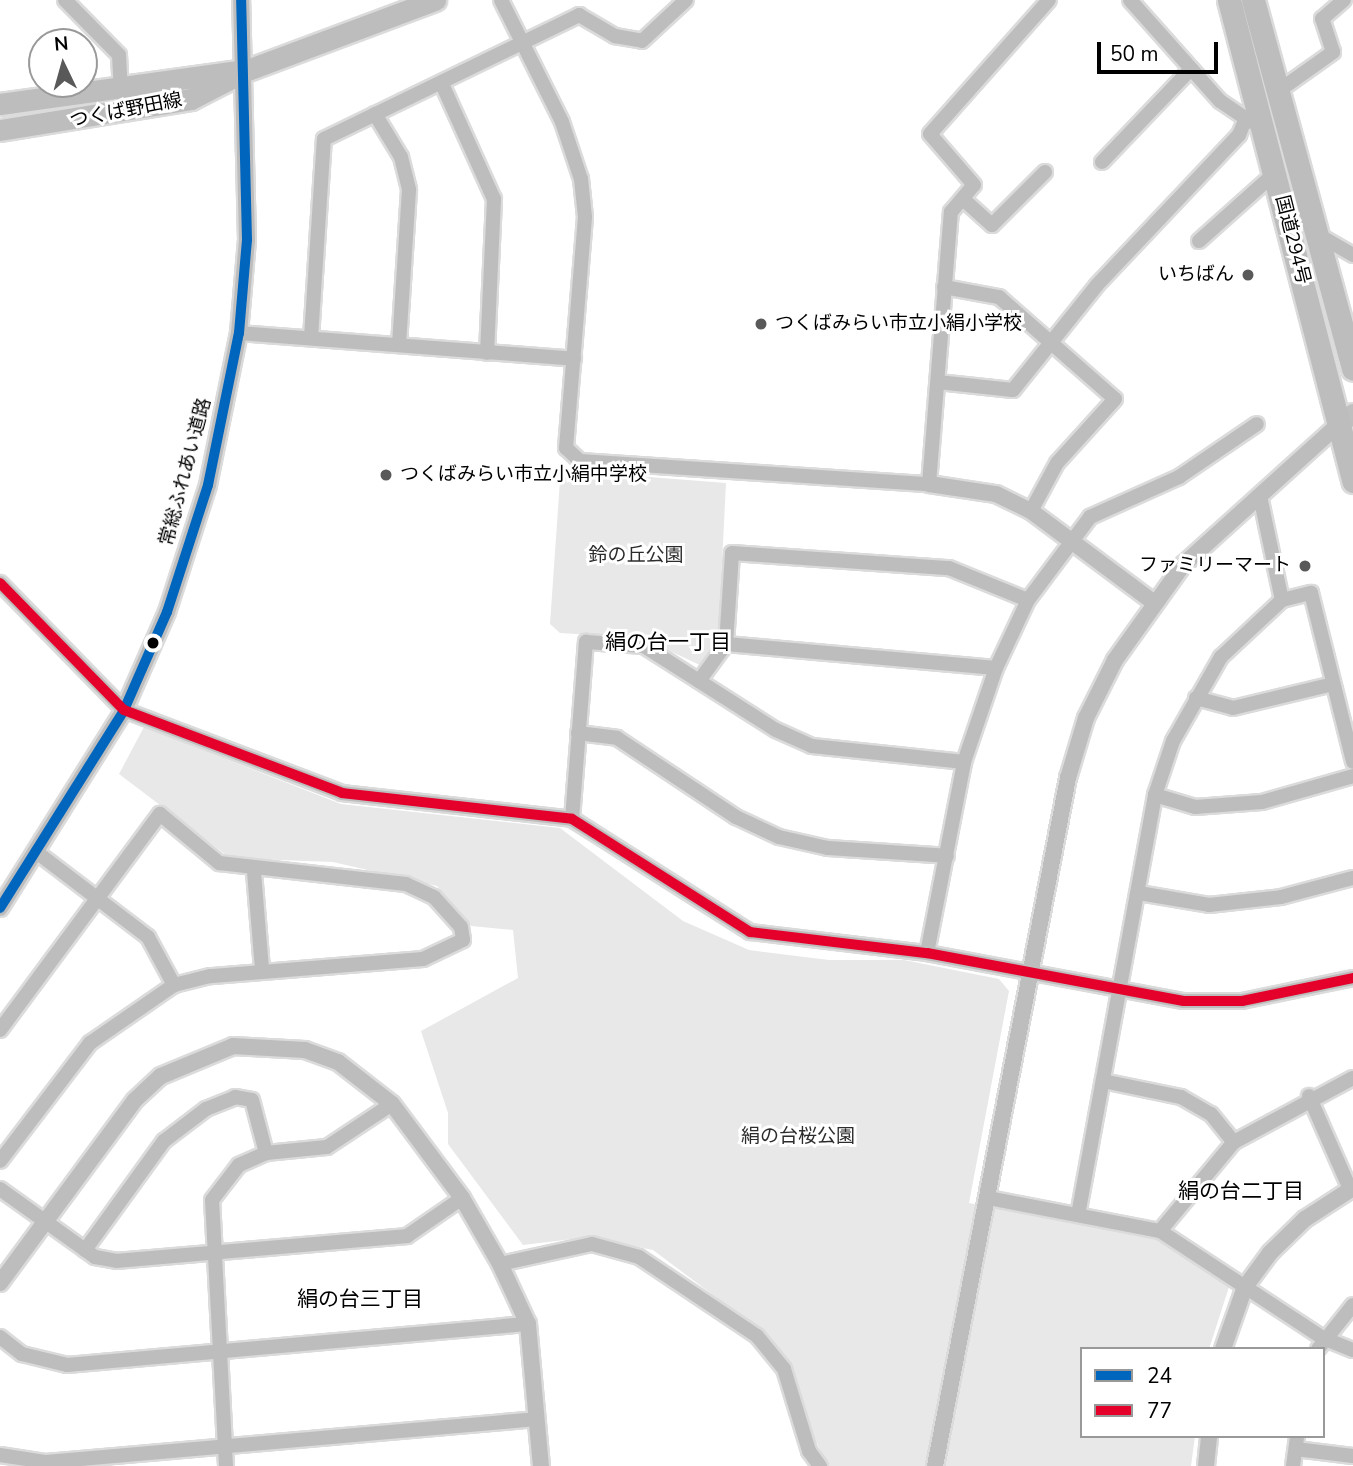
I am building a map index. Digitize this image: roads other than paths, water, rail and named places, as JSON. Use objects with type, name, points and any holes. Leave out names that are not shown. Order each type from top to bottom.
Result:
[{"type":"highway","name":"国道294号","points":[[1229,0],[1254,122],[1275,173],[1346,419],[1353,481]]},
{"type":"highway","name":"国道294号","points":[[1252,0],[1353,369]]},
{"type":"main road","name":"つくば野田線","points":[[0,130],[191,99],[245,71],[435,0]]},
{"type":"main road","name":"つくば野田線","points":[[0,104],[245,71]]},
{"type":"street","points":[[65,0],[119,55],[121,88]]},
{"type":"street","name":"常総ふれあい道路","points":[[0,908],[39,854],[124,710],[192,542],[239,332],[247,240],[245,71],[241,0]]},
{"type":"street","points":[[501,0],[523,42],[581,178],[585,217],[566,448],[580,461],[929,484],[996,494],[1031,512],[1071,538],[1153,602]]},
{"type":"street","points":[[311,338],[324,139],[442,84],[579,15],[615,36],[642,41],[685,0]]},
{"type":"street","points":[[929,484],[951,212],[974,185],[930,134],[1049,0]]},
{"type":"street","points":[[938,382],[1013,390],[1097,285],[1254,122],[1191,69],[1130,0]]},
{"type":"street","points":[[1277,92],[1333,52],[1322,19],[1344,0]]},
{"type":"street","points":[[1102,162],[1191,69]]},
{"type":"street","points":[[442,84],[494,198],[487,353]]},
{"type":"street","points":[[375,114],[401,157],[409,190],[399,345]]},
{"type":"street","points":[[963,199],[992,225],[1045,172]]},
{"type":"street","points":[[1199,241],[1275,173]]},
{"type":"street","points":[[1315,233],[1353,255]]},
{"type":"street","points":[[944,287],[999,297],[1055,340],[1115,399],[1057,463],[1031,512]]},
{"type":"street","points":[[239,332],[574,359]]},
{"type":"street","points":[[936,1466],[1068,778],[1086,718],[1153,602],[1260,496],[1346,419]]},
{"type":"street","points":[[927,953],[964,762],[996,668],[1028,600],[1071,538],[1090,517],[1178,477],[1257,424]]},
{"type":"street","points":[[1260,496],[1282,600]]},
{"type":"street","points":[[699,681],[726,644],[732,553],[949,568],[1028,600]]},
{"type":"street","points":[[0,583],[124,710],[342,793],[572,819],[750,932],[927,953],[1122,986],[1184,1001],[1242,1001],[1353,978]]},
{"type":"street","points":[[1077,1215],[1122,986],[1155,795],[1196,698],[1221,657],[1282,600],[1311,593],[1353,762]]},
{"type":"street","points":[[572,819],[586,642],[644,646],[812,746],[964,762]]},
{"type":"street","points":[[726,644],[996,668]]},
{"type":"street","points":[[1196,698],[1233,708],[1333,684]]},
{"type":"street","points":[[578,733],[617,738],[736,817],[779,837],[828,848],[947,856]]},
{"type":"street","points":[[1155,795],[1195,807],[1262,802],[1353,776]]},
{"type":"street","points":[[0,1030],[96,895],[160,814],[219,863],[254,872],[298,870],[405,884],[435,897],[461,927],[463,940],[423,959],[262,970],[174,985],[90,1043],[0,1161]]},
{"type":"street","points":[[39,854],[148,937],[174,985]]},
{"type":"street","points":[[254,872],[262,970]]},
{"type":"street","points":[[1139,893],[1209,905],[1280,897],[1353,878]]},
{"type":"street","points":[[0,1283],[135,1100],[195,1057],[233,1046],[306,1050],[338,1062],[392,1104],[462,1198],[500,1264],[528,1324],[541,1466]]},
{"type":"street","points":[[1160,1231],[1234,1142],[1309,1096],[1353,1078]]},
{"type":"street","points":[[1103,1081],[1181,1097],[1211,1114],[1234,1142]]},
{"type":"street","points":[[1224,1347],[1245,1287],[1305,1219],[1351,1188],[1309,1096]]},
{"type":"street","points":[[85,1250],[164,1141],[206,1109],[235,1097],[252,1100],[266,1153]]},
{"type":"street","points":[[226,1466],[228,1446],[222,1350],[211,1253],[212,1200],[239,1165],[266,1153],[327,1147],[392,1104]]},
{"type":"street","points":[[0,1189],[85,1250],[117,1261],[407,1236],[462,1198]]},
{"type":"street","points":[[988,1198],[1160,1231],[1245,1287],[1320,1343],[1353,1350]]},
{"type":"street","points":[[500,1264],[592,1244],[639,1257],[757,1336],[784,1369],[820,1466]]},
{"type":"street","points":[[1320,1343],[1353,1305]]},
{"type":"street","points":[[0,1337],[22,1354],[66,1365],[528,1324]]},
{"type":"street","points":[[0,1455],[46,1462],[536,1419]]},
{"type":"street","points":[[1206,1466],[1209,1438]]},
{"type":"street","points":[[1293,1466],[1297,1442],[1353,1456]]},
{"type":"place","name":"いちばん","points":[[1248,275]]},
{"type":"place","name":"つくばみらい市立小絹小学校","points":[[761,324]]},
{"type":"place","name":"つくばみらい市立小絹中学校","points":[[386,475]]},
{"type":"place","name":"ファミリーマート","points":[[1305,566]]},
{"type":"district","name":"絹の台一丁目","points":[[668,642]]},
{"type":"district","name":"絹の台二丁目","points":[[1241,1191]]},
{"type":"district","name":"絹の台三丁目","points":[[360,1299]]},
{"type":"park label","name":"鈴の丘公園","points":[[636,556]]},
{"type":"park label","name":"絹の台桜公園","points":[[798,1137]]}]
